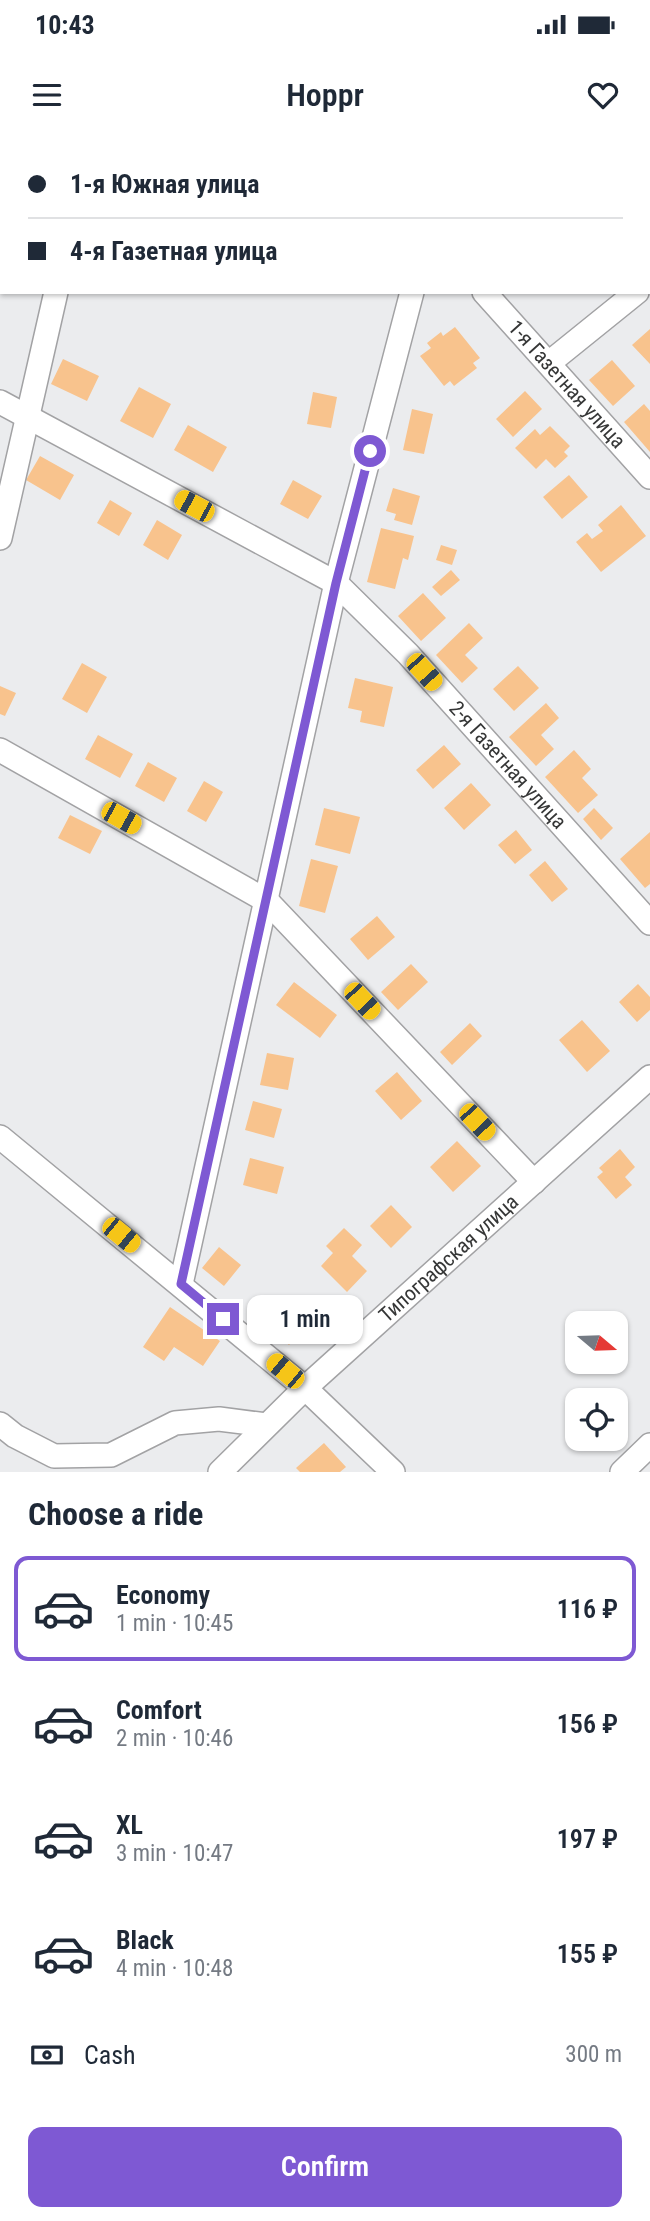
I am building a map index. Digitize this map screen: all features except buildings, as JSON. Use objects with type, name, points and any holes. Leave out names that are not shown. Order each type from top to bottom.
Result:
[{"type":"street","points":[[0,538],[56,294]]},
{"type":"street","points":[[181,1284],[336,583],[411,294]]},
{"type":"street","name":"1-я Газетная улица","points":[[486,294],[650,477]]},
{"type":"street","points":[[549,363],[635,294]]},
{"type":"street","name":"2-я Газетная улица","points":[[0,402],[336,583],[408,654],[650,923]]},
{"type":"street","points":[[0,750],[267,901],[534,1182]]},
{"type":"street","name":"Типографская улица","points":[[220,1472],[305,1388],[650,1077]]},
{"type":"street","points":[[0,1137],[305,1388],[393,1472]]},
{"type":"street","points":[[0,1424],[15,1436],[54,1456],[111,1455],[175,1423],[219,1419],[266,1425]]},
{"type":"street","points":[[622,1472],[650,1446]]},
{"type":"route","points":[[223,1319],[181,1284],[336,583],[370,451]]}]
